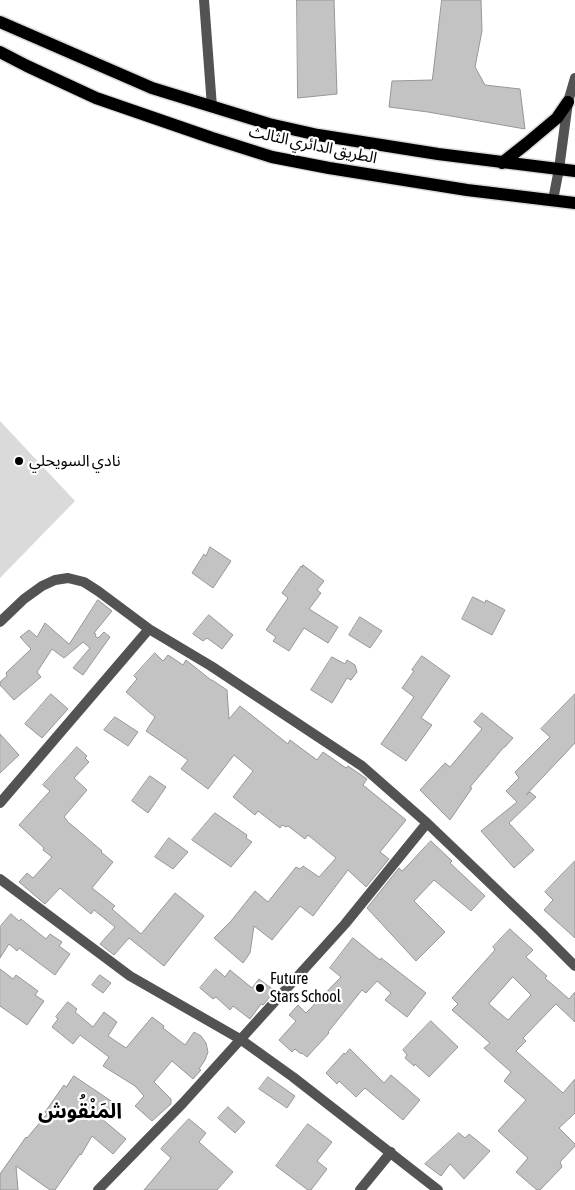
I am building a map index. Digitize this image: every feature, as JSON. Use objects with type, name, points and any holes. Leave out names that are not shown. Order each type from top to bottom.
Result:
[{"type":"main road","name":"الطريق الدائري الثالث","points":[[0,22],[152,88],[269,124],[318,135],[453,156],[575,171]]},
{"type":"main road","name":"الطريق الدائري الثالث","points":[[0,52],[96,98],[272,157],[458,188],[575,202]]},
{"type":"main road","points":[[502,163],[557,118],[568,102]]},
{"type":"street","points":[[204,0],[212,107]]},
{"type":"street","points":[[553,200],[568,102],[575,78]]},
{"type":"street","points":[[0,622],[24,599],[42,586],[55,580],[68,578],[84,582],[149,629],[211,666],[362,766],[427,823],[575,966]]},
{"type":"street","points":[[0,803],[149,629]]},
{"type":"street","points":[[98,1190],[183,1103],[344,924],[427,823]]},
{"type":"street","points":[[0,880],[130,976],[240,1039],[293,1077],[438,1190]]},
{"type":"street","points":[[360,1190],[390,1152]]},
{"type":"shaded area","name":"نادي السويحلي","points":[[0,421],[75,501],[0,578]]},
{"type":"building","points":[[297,0],[334,0],[337,94],[298,98]]},
{"type":"building","points":[[442,0],[481,0],[482,31],[475,67],[485,85],[520,89],[525,129],[389,107],[392,81],[432,80]]},
{"type":"building","points":[[210,547],[231,561],[213,588],[192,573],[204,554],[206,556]]},
{"type":"building","points":[[303,565],[324,581],[317,590],[321,593],[309,609],[338,627],[328,643],[304,628],[289,651],[273,641],[276,637],[266,630],[288,598],[282,593]]},
{"type":"building","points":[[473,597],[485,603],[486,600],[505,610],[492,635],[462,619]]},
{"type":"building","points":[[98,600],[112,611],[94,633],[98,638],[104,632],[110,637],[83,675],[73,668],[90,648],[83,642],[64,658],[52,649],[37,672],[41,677],[14,700],[0,685],[0,682],[7,676],[6,673],[31,649],[20,637],[29,630],[37,637],[45,623],[69,644]]},
{"type":"building","points":[[209,615],[233,635],[222,649],[207,638],[203,641],[193,634]]},
{"type":"building","points":[[360,617],[382,631],[370,648],[349,635]]},
{"type":"building","points":[[155,653],[163,661],[168,655],[183,665],[186,660],[227,690],[229,719],[240,706],[288,744],[290,740],[317,760],[323,752],[346,768],[348,766],[367,779],[363,785],[406,820],[380,852],[389,859],[366,887],[348,870],[313,916],[300,906],[272,940],[254,926],[250,953],[243,963],[214,938],[231,921],[255,891],[268,902],[296,867],[300,869],[303,866],[319,877],[336,858],[308,835],[305,839],[288,826],[282,825],[280,828],[258,811],[255,815],[233,797],[253,771],[234,755],[208,789],[181,769],[188,760],[146,731],[155,717],[126,692],[137,679],[134,676]]},
{"type":"building","points":[[422,656],[450,676],[421,718],[432,725],[406,761],[381,744],[414,697],[402,688]]},
{"type":"building","points":[[332,657],[345,664],[347,660],[355,665],[357,672],[351,680],[347,678],[332,703],[311,690]]},
{"type":"building","points":[[51,694],[68,709],[42,738],[25,724]]},
{"type":"building","points":[[575,694],[575,743],[526,795],[530,792],[536,797],[509,823],[534,850],[514,868],[481,831],[517,802],[506,791],[519,778],[515,772],[550,737],[541,729]]},
{"type":"building","points":[[482,713],[513,738],[470,787],[472,788],[450,820],[420,790],[445,763],[450,767],[482,729],[474,722]]},
{"type":"building","points":[[115,717],[138,732],[128,746],[104,730]]},
{"type":"building","points":[[0,734],[19,755],[0,773]]},
{"type":"building","points":[[77,747],[87,756],[85,758],[89,762],[74,778],[87,790],[64,817],[113,862],[92,888],[115,906],[112,909],[141,934],[175,893],[204,916],[164,966],[129,938],[114,955],[100,944],[115,927],[94,910],[91,914],[60,888],[45,904],[19,882],[27,873],[33,878],[52,857],[19,825],[50,791],[43,785]]},
{"type":"building","points":[[150,776],[166,787],[148,813],[132,801]]},
{"type":"building","points":[[215,813],[247,835],[246,838],[252,842],[231,867],[192,840]]},
{"type":"building","points":[[169,838],[188,852],[173,869],[155,857]]},
{"type":"building","points":[[431,841],[452,861],[450,863],[485,896],[471,911],[434,880],[414,901],[445,932],[416,961],[367,908],[399,868],[402,871]]},
{"type":"building","points":[[575,861],[575,938],[544,910],[553,900],[545,892]]},
{"type":"building","points":[[11,914],[19,921],[21,919],[46,939],[50,934],[62,942],[59,946],[70,954],[55,975],[19,948],[17,951],[9,944],[0,958],[0,927]]},
{"type":"building","points":[[510,929],[533,950],[526,957],[547,976],[545,978],[569,999],[575,992],[575,1022],[556,1004],[523,1038],[526,1041],[516,1051],[563,1093],[575,1079],[575,1113],[559,1128],[575,1146],[560,1162],[562,1167],[540,1190],[537,1190],[516,1172],[528,1158],[498,1131],[526,1100],[504,1081],[511,1072],[484,1048],[490,1043],[452,1010],[458,1004],[452,998],[495,950],[493,947]],"holes":[[[513,977],[531,995],[508,1020],[489,1004]]]},
{"type":"building","points":[[353,938],[426,993],[407,1017],[385,1000],[391,993],[377,981],[366,993],[362,990],[329,1033],[307,1057],[295,1049],[292,1052],[279,1040],[296,1021],[289,1015],[298,1005],[306,1013],[341,977],[330,968]]},
{"type":"building","points":[[0,969],[13,979],[16,975],[38,991],[35,995],[44,1001],[27,1025],[0,1006]]},
{"type":"building","points":[[216,969],[225,977],[230,970],[252,988],[259,979],[275,991],[263,1005],[261,1004],[250,1019],[233,1006],[230,1010],[216,997],[213,999],[200,988]]},
{"type":"building","points":[[100,975],[111,983],[103,993],[92,985]]},
{"type":"building","points":[[68,1002],[77,1009],[75,1012],[93,1027],[104,1012],[117,1022],[108,1036],[126,1048],[152,1017],[185,1045],[194,1032],[201,1036],[206,1043],[208,1052],[199,1069],[201,1070],[193,1079],[172,1061],[154,1082],[171,1099],[171,1104],[152,1121],[135,1106],[144,1096],[135,1086],[103,1066],[109,1057],[80,1035],[73,1044],[52,1027],[58,1019],[56,1017]]},
{"type":"building","points":[[431,1021],[458,1047],[429,1077],[415,1064],[414,1066],[405,1058],[407,1055],[403,1050]]},
{"type":"building","points":[[350,1049],[384,1083],[391,1075],[420,1100],[403,1120],[365,1088],[356,1097],[339,1081],[337,1084],[326,1073]]},
{"type":"building","points":[[74,1076],[114,1103],[102,1119],[126,1139],[113,1154],[92,1136],[81,1155],[55,1190],[50,1190],[16,1166],[18,1190],[0,1190],[0,1174],[26,1137],[47,1114],[45,1112],[64,1085],[66,1087]]},
{"type":"building","points":[[268,1077],[295,1096],[287,1108],[259,1089]]},
{"type":"building","points":[[228,1107],[245,1122],[235,1133],[218,1118]]},
{"type":"building","points":[[189,1119],[206,1133],[199,1142],[233,1172],[217,1190],[144,1190],[171,1158],[161,1149]]},
{"type":"building","points":[[308,1124],[332,1142],[317,1161],[327,1169],[311,1190],[308,1190],[276,1166]]},
{"type":"building","points":[[459,1133],[465,1138],[469,1134],[490,1151],[464,1179],[450,1164],[441,1176],[425,1164]]},
{"type":"place","name":"نادي السويحلي","points":[[19,461]]},
{"type":"place","name":"Future Stars School","points":[[260,988]]},
{"type":"district","name":"المَنْقُوش","points":[[80,1111]]}]
